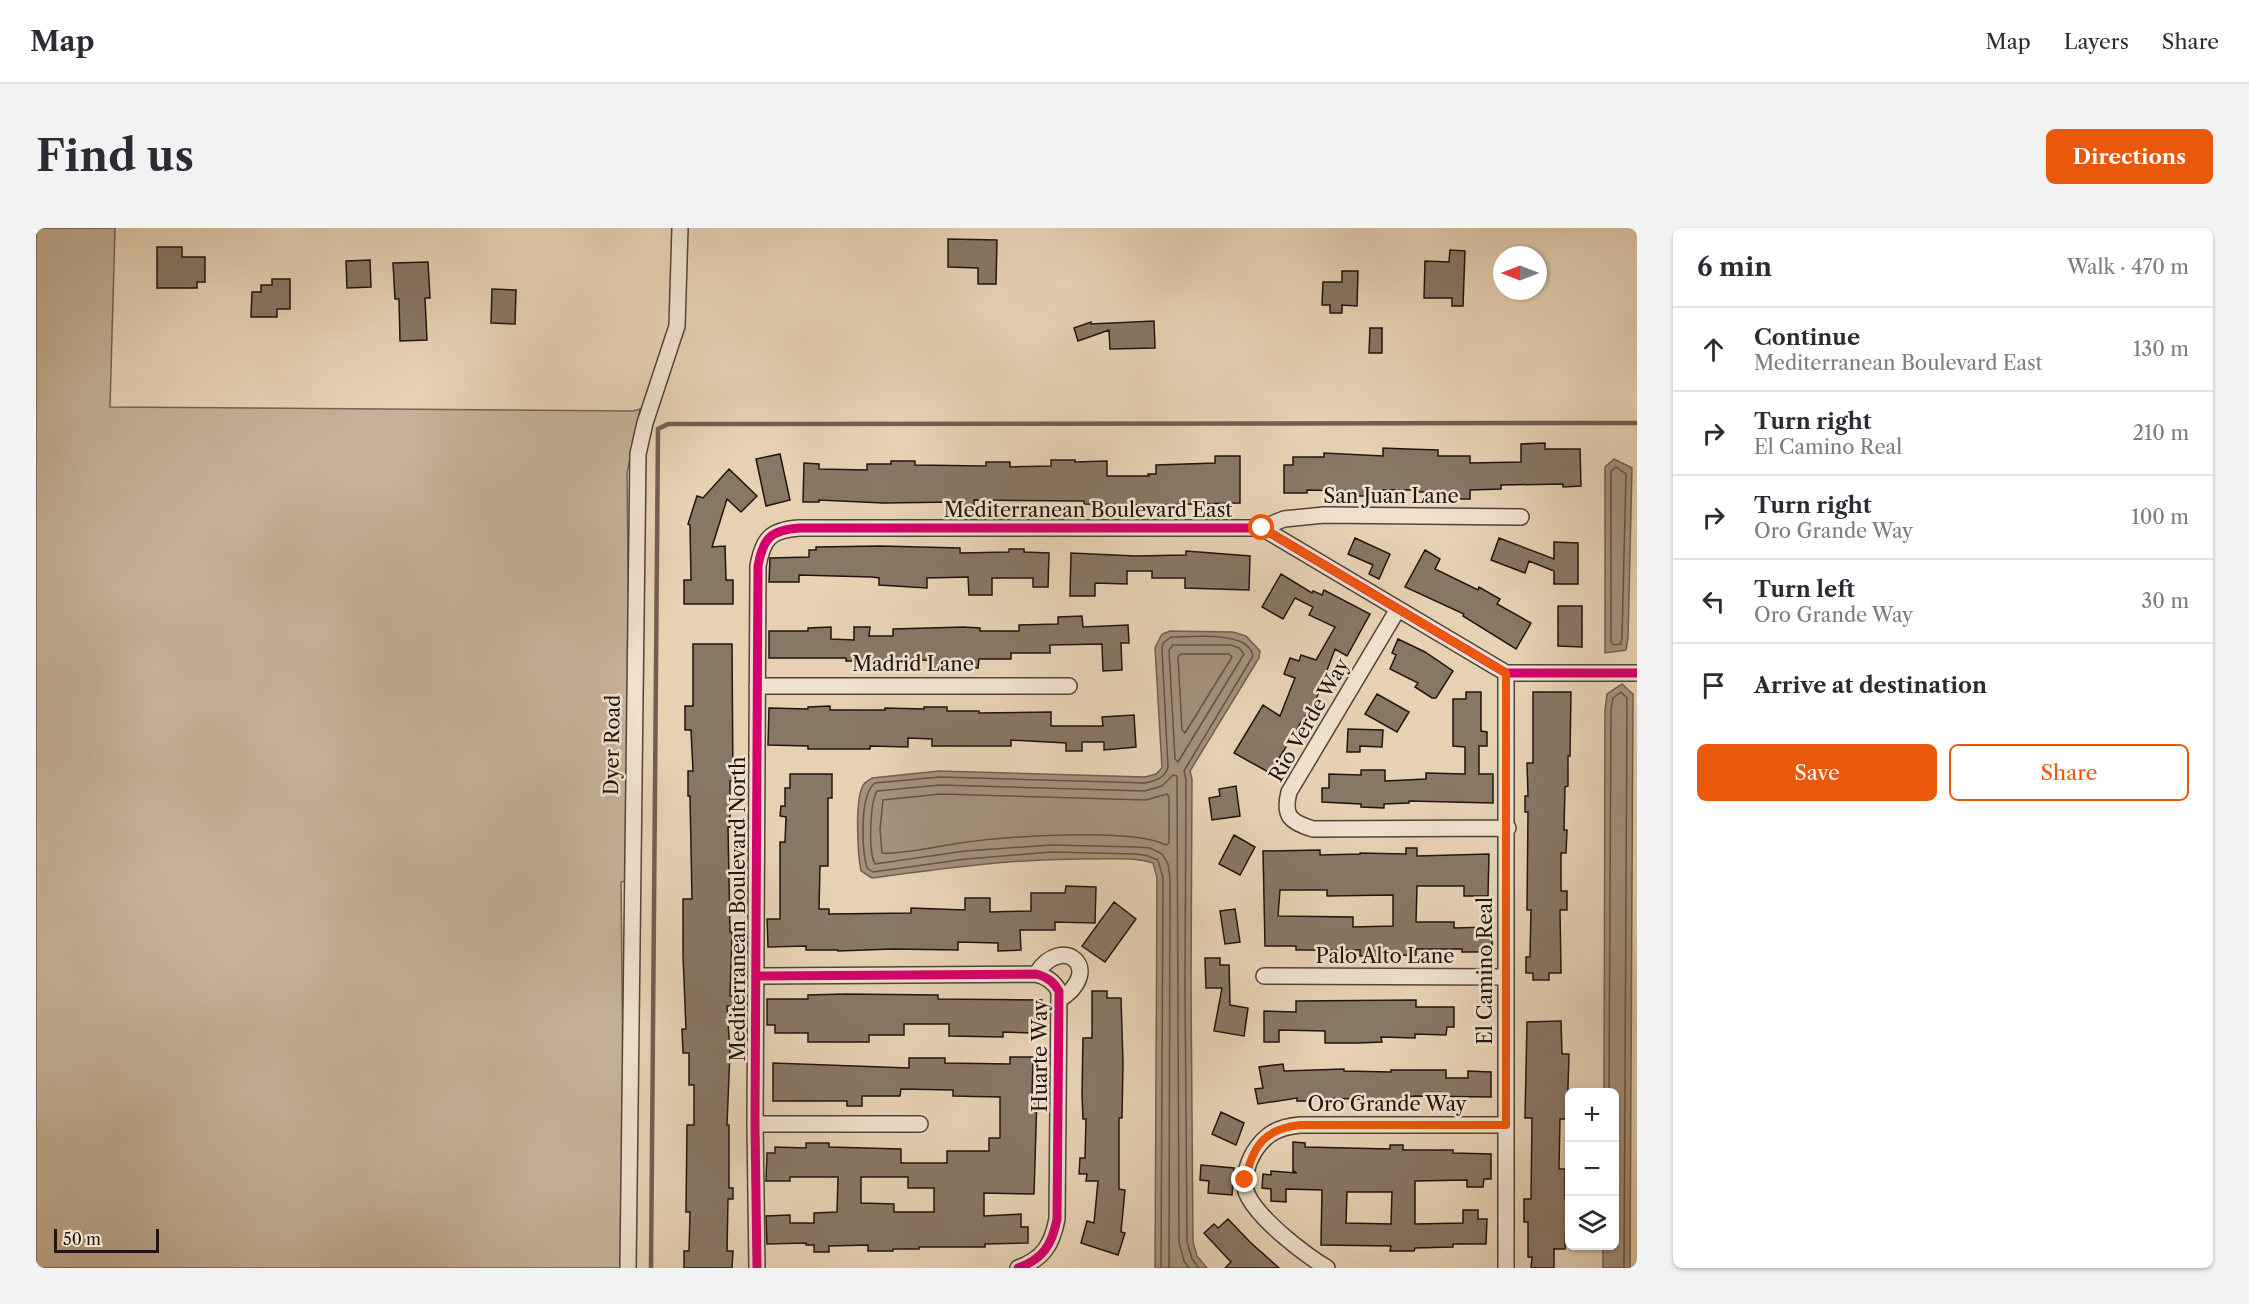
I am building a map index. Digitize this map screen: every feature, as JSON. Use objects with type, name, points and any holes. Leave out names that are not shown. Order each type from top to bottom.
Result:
[{"type":"street","name":"Dyer Road","points":[[628,1268],[638,454],[645,423],[677,326],[680,228]]},
{"type":"street","name":"San Juan Lane","points":[[1262,528],[1284,519],[1324,515],[1521,517]]},
{"type":"street","name":"Mediterranean Boulevard East","points":[[760,551],[774,534],[799,528],[1262,528]]},
{"type":"street","points":[[1262,528],[1506,673],[1637,673]]},
{"type":"street","name":"Mediterranean Boulevard North","points":[[757,1268],[755,1124],[758,566],[760,551]]},
{"type":"street","name":"Rio Verde Way","points":[[1398,609],[1279,809],[1298,824],[1313,829],[1508,828]]},
{"type":"street","name":"El Camino Real","points":[[1506,673],[1508,828],[1506,1268]]},
{"type":"street","name":"Madrid Lane","points":[[757,686],[1069,686]]},
{"type":"street","points":[[1036,974],[1046,960],[1052,956],[1062,955],[1076,961],[1080,968],[1077,984],[1059,1000]]},
{"type":"street","name":"Huarte Way","points":[[756,976],[1036,974],[1046,976],[1055,984],[1059,991],[1057,1219],[1055,1232],[1043,1253],[1032,1263],[1018,1268]]},
{"type":"street","name":"Palo Alto Lane","points":[[1264,976],[1506,978]]},
{"type":"street","points":[[755,1124],[920,1124]]},
{"type":"street","name":"Oro Grande Way","points":[[1327,1268],[1309,1258],[1287,1238],[1264,1216],[1248,1196],[1245,1180],[1250,1159],[1262,1140],[1274,1131],[1300,1125],[1506,1125]]},
{"type":"shaded area","points":[[36,228],[115,228],[110,407],[633,411],[640,409],[627,473],[631,880],[621,882],[625,1268],[36,1268]]},
{"type":"water","points":[[1614,459],[1632,468],[1628,638],[1626,650],[1605,653],[1605,467]]},
{"type":"water","points":[[1170,631],[1233,632],[1246,636],[1260,651],[1259,658],[1190,771],[1192,779],[1193,1242],[1197,1256],[1207,1268],[1155,1268],[1157,878],[1153,863],[1123,859],[1038,860],[955,867],[872,878],[861,871],[858,840],[861,791],[865,783],[872,778],[939,771],[1145,777],[1156,774],[1162,768],[1155,648],[1162,634]]},
{"type":"water","points":[[1622,684],[1633,694],[1630,1268],[1603,1268],[1603,1250],[1619,1250],[1619,1088],[1604,1088],[1605,710],[1607,694]]},
{"type":"building","points":[[948,239],[997,240],[996,284],[978,284],[978,268],[948,267]]},
{"type":"building","points":[[157,247],[182,247],[182,257],[205,257],[205,282],[197,282],[197,288],[157,288]]},
{"type":"building","points":[[1450,250],[1465,251],[1463,306],[1452,306],[1452,298],[1424,298],[1425,261],[1449,262]]},
{"type":"building","points":[[370,260],[371,287],[347,288],[346,261]]},
{"type":"building","points":[[428,262],[430,298],[425,298],[427,340],[400,341],[399,299],[395,299],[393,263]]},
{"type":"building","points":[[1342,271],[1358,271],[1357,306],[1342,305],[1342,313],[1330,313],[1330,305],[1322,305],[1323,282],[1342,282]]},
{"type":"building","points":[[272,279],[290,279],[290,309],[277,309],[277,317],[251,317],[252,292],[261,292],[261,285],[272,285]]},
{"type":"building","points":[[492,289],[516,290],[515,324],[491,323]]},
{"type":"building","points":[[1154,321],[1155,348],[1110,349],[1109,330],[1078,341],[1074,328],[1091,322],[1091,324]]},
{"type":"building","points":[[1370,328],[1382,328],[1382,353],[1369,353]]},
{"type":"building","points":[[1545,443],[1545,449],[1580,449],[1581,486],[1501,485],[1501,489],[1470,490],[1470,499],[1446,499],[1446,492],[1414,492],[1414,490],[1373,490],[1373,496],[1349,496],[1349,491],[1307,490],[1307,493],[1284,493],[1284,465],[1293,465],[1293,457],[1324,457],[1324,453],[1383,456],[1383,448],[1438,450],[1438,456],[1470,456],[1470,463],[1521,462],[1521,444]]},
{"type":"building","points":[[780,454],[790,500],[766,506],[756,459]]},
{"type":"building","points":[[1215,456],[1240,456],[1240,503],[1149,505],[1084,504],[1084,501],[974,500],[974,507],[956,507],[956,502],[883,503],[819,500],[819,502],[803,502],[804,463],[819,464],[819,469],[867,470],[867,464],[891,464],[891,461],[915,461],[915,465],[986,466],[986,462],[1010,462],[1010,467],[1051,466],[1051,460],[1107,461],[1107,476],[1149,476],[1148,474],[1156,474],[1156,465],[1215,463]]},
{"type":"building","points":[[729,469],[757,496],[741,512],[727,499],[712,547],[725,546],[726,580],[733,580],[733,604],[684,604],[684,580],[691,580],[690,525],[688,524],[697,496],[703,498]]},
{"type":"building","points":[[1355,538],[1390,554],[1379,579],[1369,574],[1373,565],[1348,554]]},
{"type":"building","points":[[1499,538],[1554,559],[1554,542],[1578,543],[1578,584],[1554,584],[1554,571],[1529,561],[1525,573],[1491,560]]},
{"type":"building","points":[[816,547],[960,548],[960,553],[1009,552],[1009,549],[1024,549],[1024,552],[1049,553],[1048,587],[1033,587],[1033,578],[992,578],[992,595],[969,595],[968,577],[927,578],[927,588],[879,585],[879,578],[872,577],[799,575],[799,582],[769,582],[770,558],[809,557],[809,550],[816,550]]},
{"type":"building","points":[[1425,550],[1440,559],[1435,569],[1478,590],[1479,587],[1500,599],[1497,604],[1531,623],[1516,649],[1463,616],[1464,614],[1405,587]]},
{"type":"building","points":[[1186,551],[1250,556],[1249,590],[1185,588],[1185,578],[1152,578],[1152,571],[1127,571],[1127,584],[1095,583],[1095,596],[1070,596],[1071,553],[1135,556],[1186,555]]},
{"type":"building","points":[[1281,574],[1312,593],[1313,591],[1322,595],[1324,590],[1370,614],[1347,656],[1335,649],[1309,718],[1305,716],[1270,773],[1234,753],[1263,705],[1280,716],[1295,678],[1284,674],[1290,658],[1299,661],[1301,655],[1316,660],[1335,627],[1309,615],[1313,607],[1295,598],[1283,619],[1262,607]]},
{"type":"building","points":[[1558,606],[1582,606],[1582,647],[1558,646]]},
{"type":"building","points":[[1082,616],[1083,627],[1128,625],[1129,643],[1121,643],[1122,670],[1103,671],[1102,644],[1050,645],[1050,653],[1011,653],[1011,659],[979,659],[978,668],[932,668],[932,661],[924,660],[846,661],[846,658],[769,658],[769,631],[808,631],[808,628],[831,627],[831,639],[854,640],[854,627],[870,627],[869,636],[893,636],[893,629],[964,627],[980,628],[980,631],[1019,631],[1019,625],[1058,624],[1058,617]]},
{"type":"building","points":[[1398,639],[1425,652],[1453,671],[1436,698],[1432,698],[1415,687],[1418,683],[1390,669],[1396,655],[1392,653]]},
{"type":"building","points":[[693,644],[732,644],[733,781],[730,781],[730,827],[728,827],[730,932],[732,932],[730,996],[733,996],[733,1006],[727,1006],[730,1052],[727,1125],[729,1125],[729,1188],[733,1188],[733,1199],[728,1199],[727,1251],[733,1251],[732,1268],[684,1268],[684,1251],[689,1251],[690,1212],[686,1212],[687,1125],[694,1125],[694,1085],[689,1085],[689,1053],[683,1053],[682,1029],[686,1029],[683,899],[692,899],[688,771],[693,771],[691,730],[685,730],[685,706],[693,706]]},
{"type":"building","points":[[1466,692],[1481,692],[1481,731],[1487,732],[1487,746],[1479,746],[1479,774],[1493,774],[1493,803],[1409,801],[1409,803],[1384,804],[1384,808],[1322,802],[1322,788],[1329,788],[1329,774],[1361,775],[1361,770],[1385,770],[1385,781],[1426,779],[1426,773],[1465,774],[1465,747],[1453,746],[1453,699],[1466,699]]},
{"type":"building","points":[[1533,692],[1571,692],[1570,756],[1568,756],[1568,786],[1565,787],[1566,853],[1561,853],[1561,891],[1567,891],[1567,910],[1560,910],[1561,973],[1549,973],[1549,980],[1533,980],[1533,973],[1526,973],[1526,957],[1530,957],[1531,910],[1527,910],[1528,812],[1525,812],[1525,796],[1528,796],[1527,763],[1533,763]]},
{"type":"building","points":[[1377,694],[1409,712],[1397,732],[1365,714]]},
{"type":"building","points":[[830,706],[830,710],[947,707],[947,711],[979,711],[979,713],[1051,712],[1051,726],[1103,726],[1102,717],[1134,715],[1136,747],[1104,750],[1104,742],[1082,742],[1082,751],[1066,751],[1066,743],[1011,740],[1011,746],[932,746],[932,739],[908,738],[908,747],[870,746],[870,749],[808,749],[808,746],[768,745],[769,708],[808,709],[808,707]]},
{"type":"building","points":[[1348,729],[1383,730],[1382,747],[1360,746],[1360,752],[1347,752]]},
{"type":"building","points":[[790,774],[832,774],[832,798],[828,798],[828,866],[820,866],[819,909],[829,909],[829,914],[911,913],[911,908],[965,910],[965,898],[990,898],[990,912],[1031,911],[1031,893],[1065,893],[1066,886],[1096,887],[1095,923],[1055,922],[1055,930],[1020,930],[1021,950],[998,951],[998,943],[958,942],[958,950],[838,951],[806,950],[806,946],[768,947],[767,919],[780,919],[780,842],[785,842],[786,817],[780,816],[781,806],[785,806],[785,788],[790,788]]},
{"type":"building","points":[[1236,786],[1240,816],[1212,820],[1209,798],[1220,796],[1219,789]]},
{"type":"building","points":[[1234,835],[1255,847],[1240,875],[1219,864]]},
{"type":"building","points":[[1406,848],[1417,848],[1417,856],[1489,854],[1488,896],[1464,896],[1464,886],[1417,886],[1416,922],[1454,922],[1454,928],[1492,927],[1492,952],[1462,952],[1462,949],[1416,949],[1416,955],[1360,956],[1360,950],[1296,950],[1296,946],[1265,946],[1263,851],[1320,850],[1320,855],[1406,854]],"holes":[[[1280,890],[1327,890],[1327,896],[1393,895],[1393,926],[1353,927],[1353,917],[1278,916]]]},
{"type":"building","points":[[1114,902],[1136,919],[1105,962],[1082,946]]},
{"type":"building","points":[[1235,909],[1240,942],[1225,944],[1220,911]]},
{"type":"building","points":[[1205,958],[1220,958],[1220,965],[1229,965],[1230,1005],[1248,1008],[1244,1036],[1214,1031],[1222,988],[1206,988]]},
{"type":"building","points":[[1092,991],[1107,991],[1107,998],[1121,998],[1123,1063],[1122,1118],[1119,1118],[1119,1189],[1125,1190],[1121,1232],[1125,1233],[1118,1255],[1081,1243],[1087,1221],[1094,1223],[1098,1181],[1086,1181],[1087,1174],[1079,1174],[1080,1158],[1085,1158],[1086,1119],[1083,1119],[1082,1095],[1083,1038],[1092,1038]]},
{"type":"building","points":[[808,995],[938,995],[938,999],[1042,1000],[1042,1014],[1035,1014],[1035,1033],[1003,1032],[1003,1037],[949,1036],[949,1024],[904,1024],[904,1035],[869,1035],[869,1042],[808,1042],[808,1033],[775,1033],[775,1025],[767,1025],[767,999],[808,999]]},
{"type":"building","points":[[1416,1000],[1416,1007],[1454,1007],[1454,1027],[1447,1027],[1446,1035],[1415,1034],[1415,1038],[1381,1037],[1382,1042],[1358,1043],[1325,1043],[1325,1031],[1279,1030],[1279,1042],[1264,1042],[1264,1011],[1296,1012],[1296,1001]]},
{"type":"building","points":[[1561,1021],[1562,1054],[1569,1054],[1568,1088],[1565,1088],[1565,1119],[1560,1119],[1559,1169],[1565,1169],[1565,1249],[1554,1249],[1554,1268],[1531,1268],[1532,1257],[1528,1257],[1528,1222],[1524,1222],[1524,1199],[1531,1199],[1532,1118],[1525,1118],[1527,1022]]},
{"type":"building","points":[[1010,1057],[1033,1057],[1032,1096],[1037,1096],[1034,1194],[984,1193],[984,1216],[1021,1214],[1021,1227],[1028,1227],[1028,1243],[985,1244],[985,1247],[919,1247],[919,1249],[893,1249],[893,1251],[868,1251],[868,1245],[829,1246],[829,1252],[814,1252],[814,1245],[806,1245],[806,1243],[767,1244],[766,1216],[790,1215],[790,1223],[814,1223],[814,1213],[837,1212],[838,1177],[790,1177],[790,1181],[766,1181],[767,1153],[775,1153],[775,1147],[806,1148],[806,1143],[829,1143],[829,1147],[901,1149],[901,1163],[947,1163],[947,1151],[989,1151],[989,1138],[1000,1138],[1000,1097],[953,1096],[953,1090],[901,1089],[900,1096],[862,1096],[862,1106],[847,1106],[847,1101],[773,1101],[773,1063],[909,1068],[909,1058],[945,1058],[945,1063],[1010,1064]],"holes":[[[861,1177],[908,1177],[908,1188],[934,1188],[934,1212],[894,1212],[894,1204],[861,1203]]]},
{"type":"building","points":[[1283,1064],[1284,1071],[1446,1070],[1446,1078],[1468,1078],[1468,1071],[1491,1072],[1491,1097],[1415,1096],[1407,1097],[1407,1104],[1360,1102],[1360,1099],[1311,1098],[1311,1101],[1297,1101],[1297,1098],[1258,1104],[1255,1089],[1263,1088],[1259,1067]]},
{"type":"building","points":[[1221,1112],[1244,1123],[1236,1145],[1212,1134]]},
{"type":"building","points":[[1293,1142],[1305,1143],[1305,1147],[1390,1149],[1390,1145],[1403,1145],[1403,1150],[1453,1150],[1453,1153],[1491,1154],[1491,1179],[1484,1179],[1483,1187],[1467,1187],[1467,1180],[1415,1181],[1415,1224],[1463,1223],[1463,1210],[1478,1210],[1478,1219],[1487,1219],[1486,1244],[1453,1244],[1453,1247],[1415,1248],[1414,1251],[1390,1251],[1391,1246],[1321,1245],[1322,1190],[1286,1189],[1286,1202],[1271,1201],[1271,1189],[1262,1188],[1263,1174],[1271,1175],[1271,1171],[1297,1173],[1293,1171]],"holes":[[[1347,1192],[1392,1192],[1391,1224],[1346,1223]]]},
{"type":"building","points":[[1201,1165],[1234,1168],[1232,1195],[1208,1193],[1209,1181],[1200,1180]]},
{"type":"building","points":[[1228,1219],[1279,1268],[1225,1268],[1231,1262],[1204,1233],[1214,1224],[1218,1228]]},
{"type":"waterway","points":[[651,1268],[658,429],[668,424],[1637,423]]},
{"type":"cycle path","points":[[757,1268],[755,1124],[758,566],[763,549],[770,537],[781,531],[799,528],[1262,528],[1506,673],[1637,673]]},
{"type":"cycle path","points":[[756,976],[1036,974],[1047,978],[1054,985],[1059,991],[1057,1219],[1045,1250],[1034,1260],[1018,1268]]},
{"type":"route","points":[[1245,1180],[1250,1159],[1262,1140],[1286,1126],[1506,1125],[1508,828],[1506,673],[1262,528]]}]
